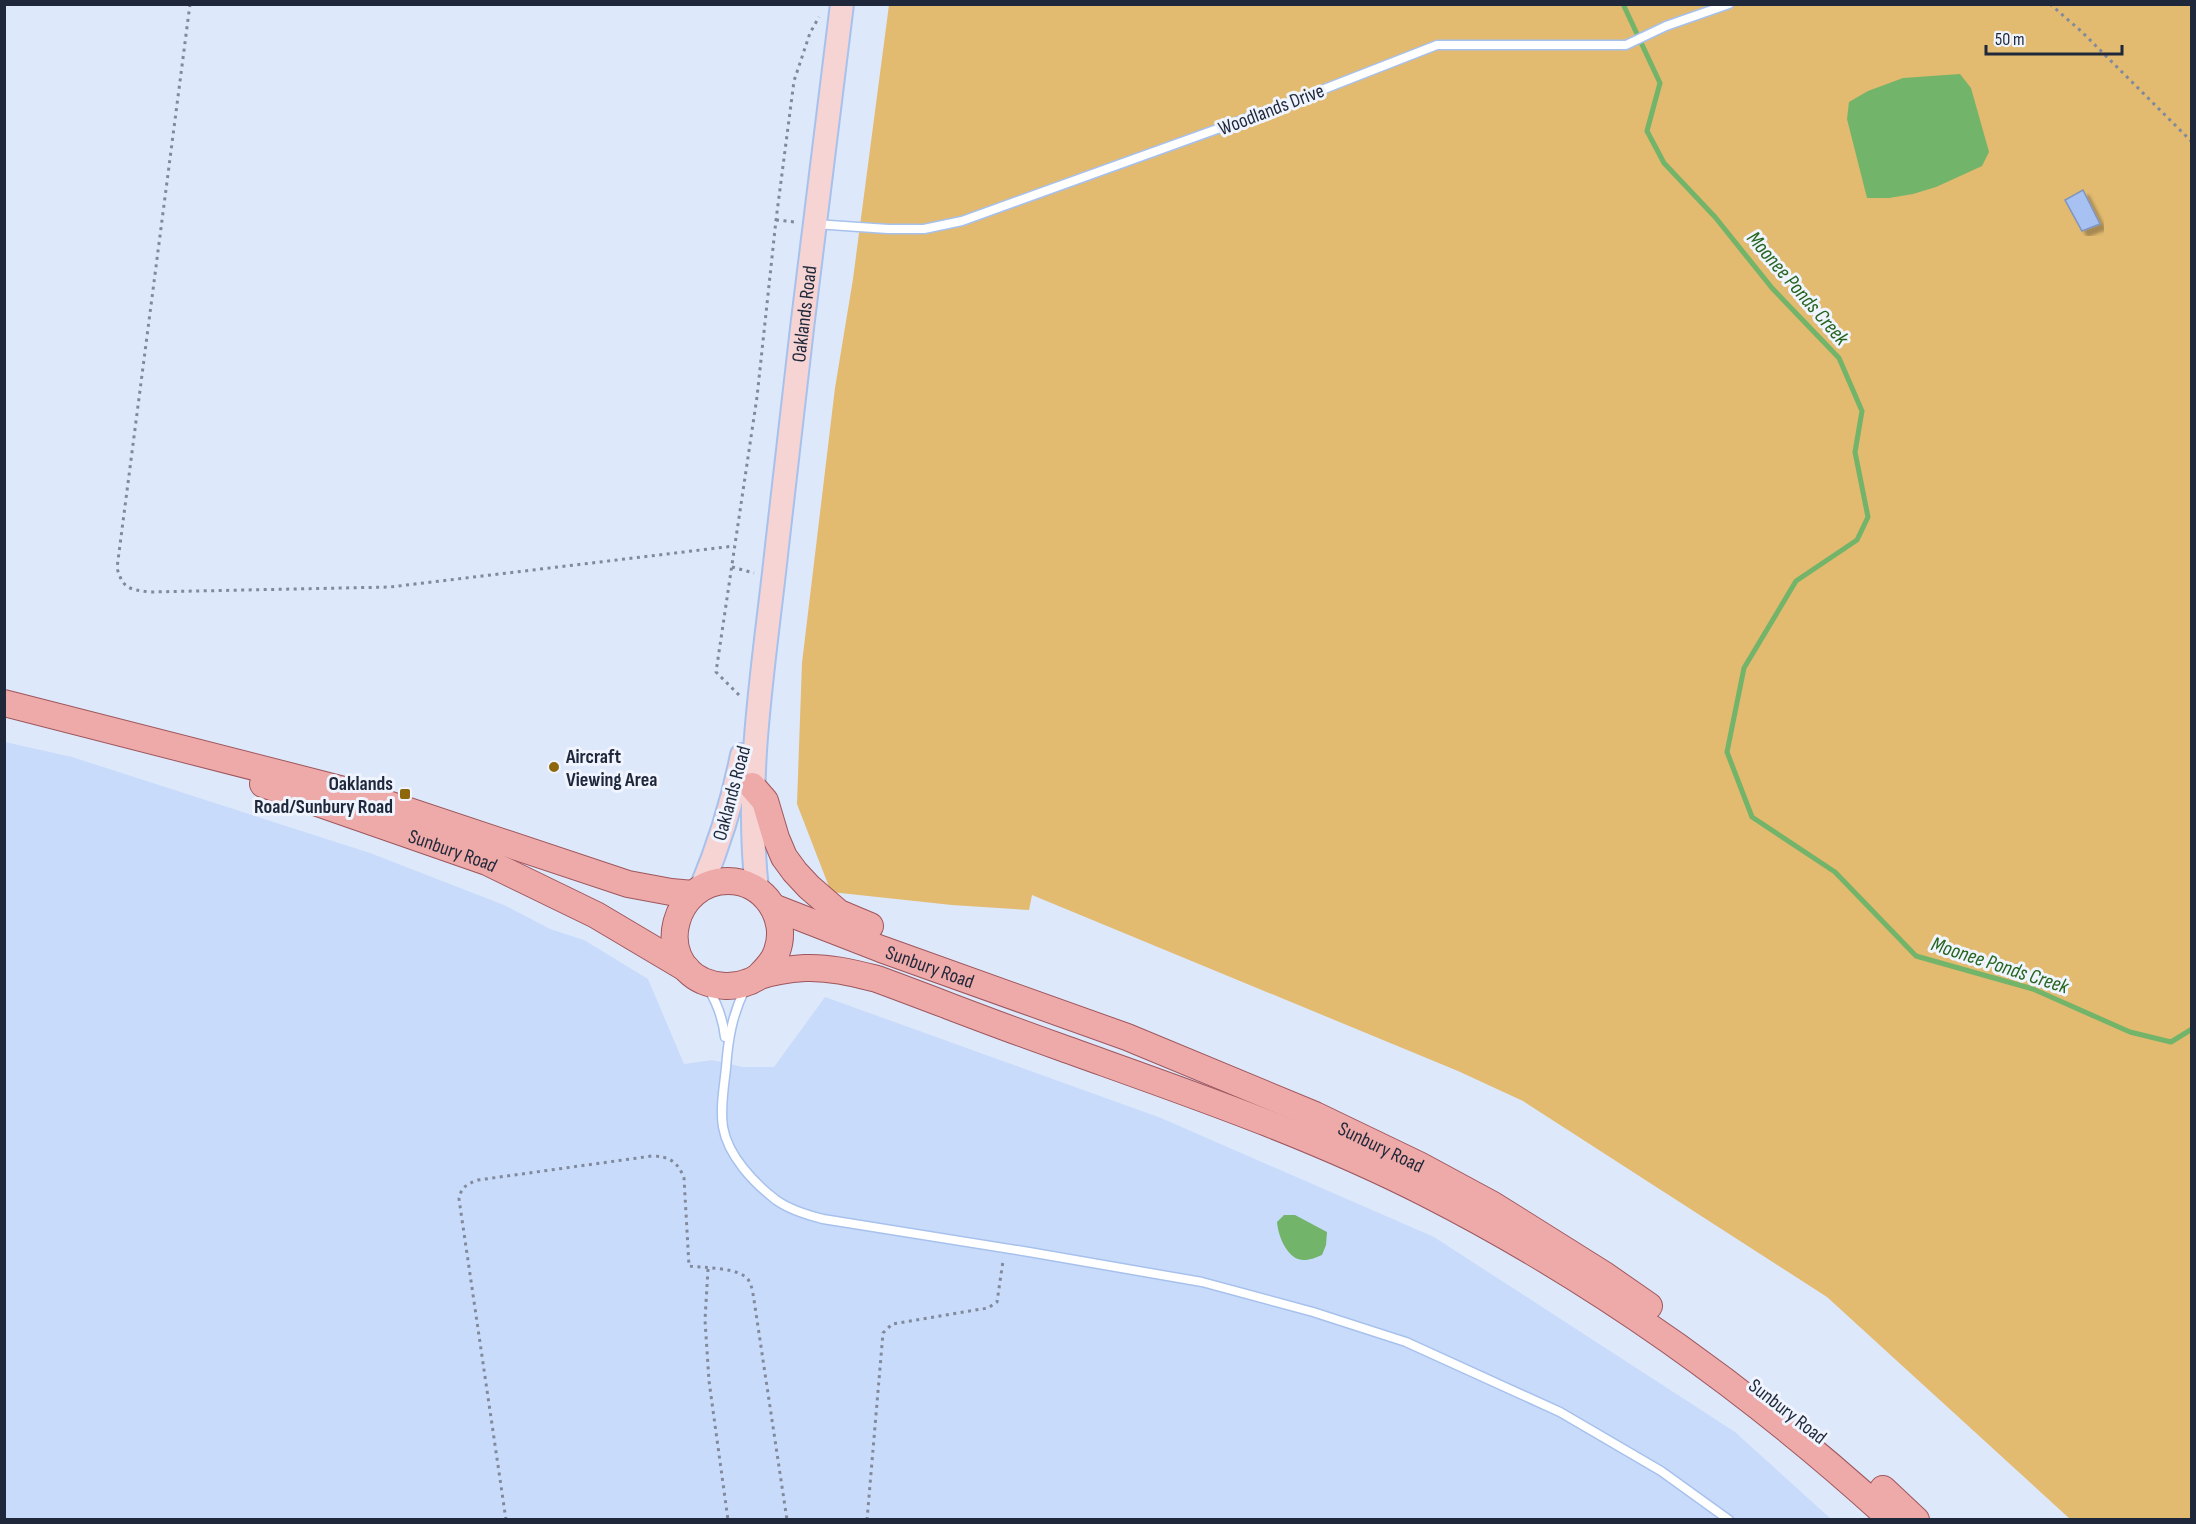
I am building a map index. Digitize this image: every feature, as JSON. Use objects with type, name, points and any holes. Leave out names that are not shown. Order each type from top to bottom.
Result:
[{"type":"main road","name":"Oaklands Road","points":[[697,891],[744,785],[768,626],[814,224],[842,4]]},
{"type":"main road","name":"Oaklands Road","points":[[765,898],[744,785],[752,706],[768,626]]},
{"type":"main road","name":"Sunbury Road","points":[[4,704],[352,792],[628,884],[671,892],[697,891]]},
{"type":"main road","name":"Sunbury Road","points":[[101,728],[487,862],[587,910],[696,975]]},
{"type":"main road","points":[[744,785],[765,801],[784,857],[808,887],[839,913],[886,934],[1001,978],[1126,1037]]},
{"type":"main road","points":[[729,881],[744,883],[765,898],[779,921],[781,937],[770,966],[753,980],[726,987],[696,975],[679,955],[674,939],[676,922],[682,907],[697,891],[714,882],[729,881]]},
{"type":"main road","name":"Sunbury Road","points":[[765,898],[881,949],[1126,1037],[1315,1115],[1419,1165],[1493,1205],[1603,1274],[1686,1333],[1827,1440],[1916,1520]]},
{"type":"main road","name":"Sunbury Road","points":[[753,980],[793,969],[825,968],[877,980],[1226,1106],[1333,1150],[1425,1192],[1491,1228],[1598,1292],[1702,1365],[1802,1443],[1892,1520]]},
{"type":"lane","name":"Woodlands Drive","points":[[814,224],[912,229],[962,221],[1273,109],[1437,45],[1626,45],[1666,26],[1729,4]]},
{"type":"lane","points":[[696,975],[715,1000],[724,1025],[727,1047]]},
{"type":"lane","points":[[753,980],[735,1010],[727,1047],[722,1110],[723,1130],[735,1155],[754,1180],[777,1201],[822,1220],[1005,1248],[1202,1282],[1313,1311],[1406,1342],[1560,1412],[1661,1471],[1729,1520]]},
{"type":"path","points":[[190,4],[117,568],[121,581],[130,590],[149,592],[390,587],[734,546]]},
{"type":"path","points":[[2050,4],[2192,142]]},
{"type":"path","points":[[752,706],[716,672],[757,397],[794,81],[810,33],[820,14]]},
{"type":"path","points":[[506,1520],[459,1199],[460,1191],[467,1184],[478,1180],[662,1156],[673,1160],[680,1167],[684,1178],[689,1266],[736,1271],[750,1281],[787,1520]]},
{"type":"path","points":[[867,1520],[883,1333],[892,1324],[988,1308],[997,1302],[1005,1248]]},
{"type":"path","points":[[708,1269],[705,1320],[709,1381],[728,1520]]},
{"type":"shaded area","points":[[889,5],[2191,5],[2191,1519],[2070,1519],[1827,1297],[1523,1101],[1458,1071],[1032,895],[1029,910],[952,905],[831,892],[797,804],[802,663],[835,388],[853,279]]},
{"type":"shaded area","points":[[1960,74],[1971,88],[1989,152],[1982,166],[1936,187],[1913,194],[1889,198],[1867,198],[1847,119],[1849,102],[1868,91],[1903,78]]},
{"type":"shaded area","points":[[5,742],[72,757],[370,853],[504,905],[550,929],[584,940],[648,979],[684,1064],[712,1060],[743,1067],[774,1067],[825,997],[1161,1118],[1434,1237],[1735,1432],[1831,1519],[5,1520]]},
{"type":"shaded area","points":[[1284,1215],[1295,1215],[1327,1232],[1322,1255],[1304,1260],[1289,1253],[1281,1238],[1277,1222]]},
{"type":"building","points":[[2083,190],[2100,224],[2082,231],[2065,200]]},
{"type":"waterway","name":"Moonee Ponds Creek","points":[[1623,4],[1660,83],[1647,131],[1664,163],[1715,217],[1772,288],[1839,358],[1862,411],[1855,452],[1868,517],[1857,540],[1796,581],[1744,668],[1727,752],[1752,817],[1835,872],[1916,956],[2033,989],[2130,1032],[2171,1042],[2192,1029]]},
{"type":"place","name":"Aircraft Viewing Area","points":[[554,767]]},
{"type":"place","name":"Oaklands Road/Sunbury Road","points":[[405,794]]}]
